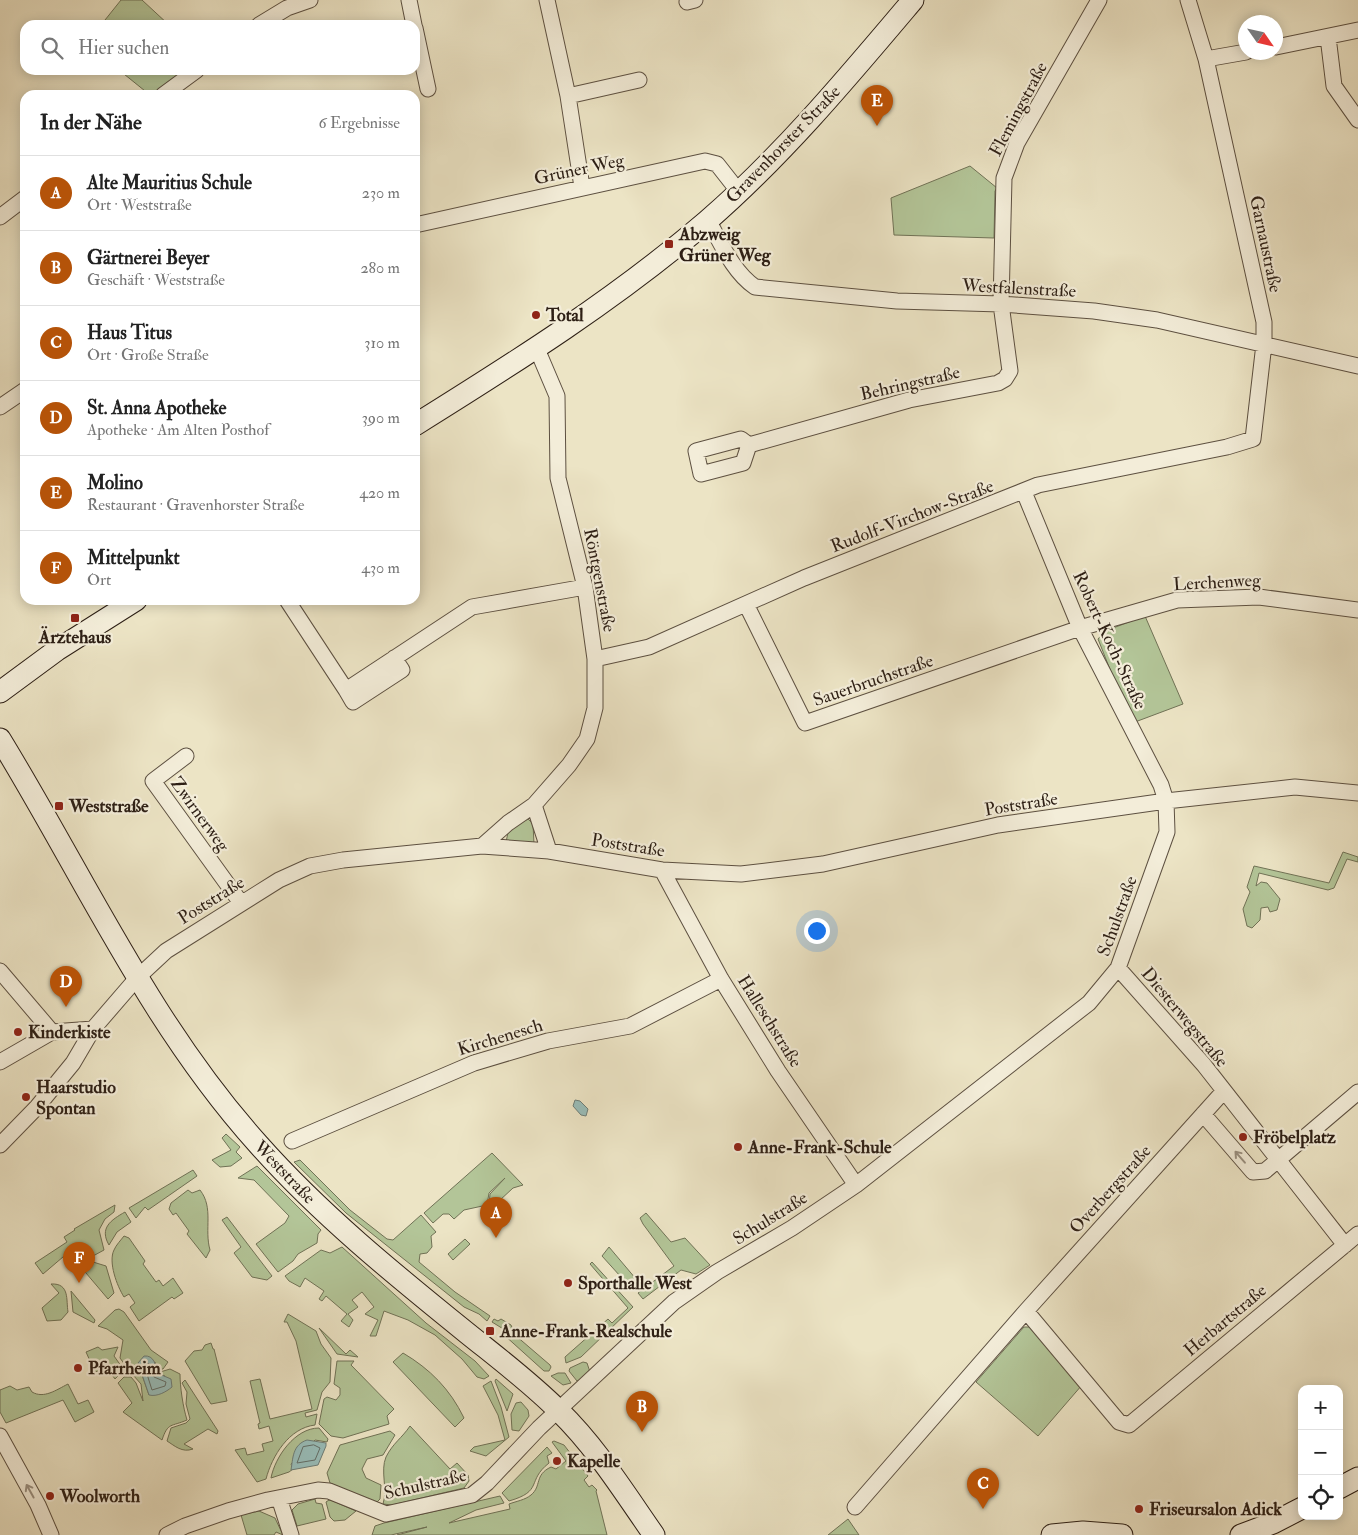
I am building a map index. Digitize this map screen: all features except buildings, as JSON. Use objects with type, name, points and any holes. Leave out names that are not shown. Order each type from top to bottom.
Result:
[{"type":"main road","name":"Gravenhorster Straße","points":[[420,422],[538,349],[641,275],[708,220],[792,139],[913,0]]},
{"type":"main road","points":[[0,692],[57,650],[128,605]]},
{"type":"main road","name":"Weststraße","points":[[0,739],[137,978],[165,1022],[228,1110],[288,1177],[344,1230],[523,1378],[559,1411],[584,1439],[654,1535]]},
{"type":"main road","points":[[1343,1486],[1358,1478]]},
{"type":"main road","points":[[1240,1535],[1276,1529],[1298,1511]]},
{"type":"main road","points":[[1052,1535],[1083,1532],[1122,1535]]},
{"type":"street","points":[[265,20],[284,4],[310,0]]},
{"type":"street","points":[[409,0],[414,20]]},
{"type":"street","points":[[547,0],[568,96],[582,187]]},
{"type":"street","name":"Flemingstraße","points":[[1001,304],[1004,178],[1017,142],[1098,0]]},
{"type":"street","name":"Garnaustraße","points":[[1188,0],[1206,59],[1264,322],[1264,344],[1252,439]]},
{"type":"street","points":[[1283,46],[1358,30]]},
{"type":"street","points":[[1328,37],[1334,86],[1358,120]]},
{"type":"street","points":[[420,50],[428,89]]},
{"type":"street","points":[[1206,59],[1238,53]]},
{"type":"street","points":[[170,90],[190,75]]},
{"type":"street","points":[[568,96],[639,80]]},
{"type":"street","name":"Grüner Weg","points":[[420,224],[705,161],[717,164],[739,192]]},
{"type":"street","points":[[0,217],[20,202]]},
{"type":"street","name":"Westfalenstraße","points":[[708,220],[736,269],[745,280],[755,287],[896,301],[1001,304],[1094,311],[1143,318],[1358,366]]},
{"type":"street","name":"Behringstraße","points":[[749,445],[909,400],[998,383],[1005,379],[1010,372],[1001,304]]},
{"type":"street","name":"Röntgenstraße","points":[[482,846],[508,823],[534,805],[569,765],[587,740],[596,708],[595,659],[585,587],[558,478],[558,396],[538,349]]},
{"type":"street","points":[[0,407],[20,393]]},
{"type":"street","name":"Rudolf-Virchow-Straße","points":[[595,659],[649,647],[804,578],[1038,485],[1226,447],[1252,439]]},
{"type":"street","name":"Robert-Koch-Straße","points":[[1024,492],[1080,628],[1161,785],[1166,801]]},
{"type":"street","points":[[290,605],[346,690],[472,607],[585,587]]},
{"type":"street","name":"Lerchenweg","points":[[1080,628],[1177,600],[1259,597],[1358,610]]},
{"type":"street","name":"Sauerbruchstraße","points":[[746,604],[805,724],[1080,628]]},
{"type":"street","name":"Zwirnerweg","points":[[186,756],[153,780],[241,903]]},
{"type":"street","name":"Poststraße","points":[[2,1143],[37,1107],[73,1063],[93,1029],[137,978],[166,951],[279,880],[310,866],[343,860],[482,846],[549,851],[662,870],[741,874],[823,864],[998,825],[1166,801],[1294,787],[1358,793]]},
{"type":"street","name":"Schulstraße","points":[[166,1535],[207,1518],[279,1498],[329,1491],[386,1514],[472,1495],[488,1483],[539,1428],[674,1302],[717,1272],[792,1228],[856,1185],[1089,1003],[1118,968],[1167,832],[1166,801]]},
{"type":"street","points":[[534,805],[549,851]]},
{"type":"street","name":"Halleschstraße","points":[[662,870],[721,979],[778,1070],[856,1185]]},
{"type":"street","name":"Diesterwegstraße","points":[[1118,968],[1204,1065],[1223,1092]]},
{"type":"street","points":[[0,971],[52,1032]]},
{"type":"street","name":"Kirchenesch","points":[[292,1141],[474,1063],[548,1041],[630,1026],[721,979]]},
{"type":"street","points":[[0,1062],[52,1032],[93,1029]]},
{"type":"street","points":[[1223,1092],[1345,1244]]},
{"type":"street","name":"Overbergstraße","points":[[855,1507],[1026,1311],[1223,1092]]},
{"type":"street","points":[[1203,1114],[1253,1172],[1264,1171],[1358,1092]]},
{"type":"street","name":"Herbartstraße","points":[[1026,1311],[1119,1422],[1129,1425],[1358,1234]]},
{"type":"street","points":[[0,1436],[38,1504],[51,1535]]},
{"type":"street","points":[[279,1498],[291,1535]]},
{"type":"green space","points":[[121,0],[142,0],[164,20],[105,20]]},
{"type":"green space","points":[[125,75],[181,75],[162,90],[144,90]]},
{"type":"green space","points":[[970,166],[997,188],[995,191],[994,238],[894,235],[891,198]]},
{"type":"green space","points":[[1145,616],[1183,704],[1135,722],[1126,710],[1098,639],[1105,631]]},
{"type":"green space","points":[[528,819],[533,824],[534,844],[506,842],[509,828]]},
{"type":"green space","points":[[1343,852],[1358,857],[1358,862],[1347,859],[1334,888],[1328,890],[1259,873],[1256,886],[1261,882],[1267,883],[1280,899],[1277,910],[1270,912],[1268,907],[1261,908],[1260,920],[1252,928],[1247,926],[1243,909],[1250,892],[1247,887],[1254,866],[1329,883]]},
{"type":"green space","points":[[226,1134],[240,1147],[236,1152],[242,1158],[231,1166],[220,1167],[212,1160],[231,1150],[222,1138]]},
{"type":"green space","points":[[492,1153],[523,1185],[513,1188],[499,1201],[500,1203],[489,1206],[490,1194],[505,1178],[489,1193],[487,1205],[464,1210],[454,1219],[449,1214],[443,1214],[433,1223],[424,1213]]},
{"type":"green space","points":[[300,1160],[350,1210],[387,1239],[393,1240],[421,1215],[436,1232],[431,1236],[432,1247],[427,1253],[420,1254],[419,1262],[455,1292],[490,1316],[487,1321],[479,1314],[464,1307],[346,1213],[294,1162]]},
{"type":"green space","points":[[257,1166],[321,1230],[318,1234],[317,1243],[298,1254],[293,1261],[278,1272],[256,1244],[285,1223],[289,1216],[254,1180],[238,1178]]},
{"type":"green space","points":[[193,1170],[197,1176],[148,1210],[145,1207],[136,1218],[129,1208]]},
{"type":"green space","points":[[188,1190],[192,1193],[200,1190],[207,1204],[210,1250],[206,1258],[187,1234],[189,1231],[176,1213],[173,1215],[169,1209],[171,1203]]},
{"type":"green space","points":[[115,1205],[114,1212],[105,1219],[99,1230],[104,1250],[93,1256],[81,1250],[70,1251],[43,1274],[35,1263],[67,1242],[64,1237],[74,1229]]},
{"type":"green space","points":[[125,1212],[131,1222],[117,1232],[109,1245],[105,1234],[106,1229],[111,1221]]},
{"type":"green space","points":[[646,1213],[671,1242],[685,1238],[710,1265],[696,1274],[681,1270],[643,1299],[638,1293],[674,1266],[643,1224],[640,1218]]},
{"type":"green space","points":[[227,1217],[272,1276],[267,1280],[252,1277],[234,1253],[241,1247],[222,1220]]},
{"type":"green space","points":[[124,1236],[129,1238],[145,1261],[143,1264],[156,1282],[159,1280],[163,1286],[173,1278],[183,1293],[174,1299],[172,1297],[139,1321],[130,1307],[135,1303],[129,1294],[124,1297],[116,1280],[113,1267],[112,1255],[117,1244]]},
{"type":"green space","points":[[465,1239],[470,1244],[453,1260],[448,1254]]},
{"type":"green space","points":[[342,1247],[426,1323],[475,1361],[489,1376],[484,1379],[477,1377],[462,1359],[435,1335],[408,1320],[384,1311],[376,1336],[370,1336],[378,1320],[365,1314],[374,1307],[362,1292],[352,1300],[358,1307],[348,1314],[353,1320],[349,1327],[341,1321],[347,1314],[326,1296],[322,1301],[319,1299],[324,1291],[305,1278],[300,1287],[289,1281],[285,1276],[321,1250],[330,1253]]},
{"type":"green space","points":[[609,1247],[636,1279],[633,1287],[630,1287],[602,1256]]},
{"type":"green space","points":[[80,1258],[106,1266],[114,1293],[108,1299],[75,1260]]},
{"type":"green space","points":[[592,1262],[633,1307],[581,1357],[566,1363],[565,1357],[608,1319],[612,1323],[628,1308],[590,1264]]},
{"type":"green space","points":[[51,1284],[61,1286],[66,1293],[68,1312],[61,1320],[47,1321],[42,1308],[59,1293]]},
{"type":"green space","points":[[71,1291],[95,1320],[94,1323],[73,1312]]},
{"type":"green space","points":[[119,1309],[124,1312],[151,1350],[168,1362],[163,1369],[157,1369],[155,1362],[140,1366],[140,1369],[135,1368],[130,1372],[120,1358],[123,1340],[107,1329],[98,1326],[115,1310]]},
{"type":"green space","points":[[288,1314],[316,1331],[321,1344],[331,1358],[330,1382],[322,1392],[317,1410],[305,1413],[306,1417],[317,1414],[315,1425],[297,1431],[290,1437],[277,1453],[266,1479],[257,1482],[235,1450],[245,1448],[247,1455],[264,1451],[262,1444],[273,1441],[269,1426],[259,1429],[258,1424],[260,1423],[250,1381],[260,1379],[270,1419],[312,1409],[296,1341],[287,1322],[284,1322]]},
{"type":"green space","points":[[494,1319],[498,1321],[501,1319],[511,1325],[515,1335],[550,1365],[549,1371],[544,1371],[503,1334],[505,1330],[492,1322]]},
{"type":"green space","points":[[1024,1327],[1032,1327],[1082,1385],[1038,1436],[976,1382]]},
{"type":"green space","points":[[319,1328],[346,1354],[350,1350],[358,1357],[337,1354]]},
{"type":"green space","points":[[211,1343],[227,1401],[211,1404],[185,1361],[194,1351],[202,1350],[205,1345]]},
{"type":"green space","points":[[98,1347],[102,1350],[118,1347],[114,1356],[124,1370],[115,1379],[107,1368],[95,1372],[86,1352]]},
{"type":"green space","points":[[403,1353],[422,1366],[446,1389],[464,1418],[455,1427],[393,1362]]},
{"type":"green space","points":[[337,1361],[354,1361],[351,1365],[394,1409],[387,1416],[389,1424],[343,1438],[331,1436],[319,1424],[324,1399],[327,1397],[336,1400],[340,1395],[340,1388],[334,1384]]},
{"type":"green space","points":[[583,1362],[587,1363],[590,1372],[583,1379],[577,1381],[569,1371],[570,1368]]},
{"type":"green space","points":[[170,1369],[180,1374],[187,1420],[168,1428],[162,1440],[123,1412],[132,1403],[118,1383],[124,1377],[131,1377],[136,1383],[143,1401],[141,1384],[133,1375],[134,1372],[141,1372],[149,1395],[165,1376],[157,1373]]},
{"type":"green space","points":[[565,1373],[571,1383],[563,1385],[551,1376]]},
{"type":"green space","points":[[496,1379],[513,1394],[507,1411],[495,1381]]},
{"type":"green space","points":[[185,1380],[218,1431],[217,1434],[208,1429],[184,1444],[193,1449],[189,1450],[179,1448],[167,1441],[171,1428],[186,1423],[190,1419],[186,1404],[187,1392],[182,1383]]},
{"type":"green space","points":[[491,1381],[501,1407],[509,1437],[486,1456],[470,1451],[474,1447],[505,1440],[498,1415],[483,1386]]},
{"type":"green space","points":[[68,1384],[78,1404],[88,1400],[94,1412],[75,1422],[63,1400],[6,1423],[0,1412],[0,1390],[10,1386],[17,1390],[29,1387],[32,1392],[41,1395],[50,1393]]},
{"type":"green space","points":[[521,1402],[528,1410],[529,1416],[519,1431],[512,1430],[511,1414],[516,1403]]},
{"type":"green space","points":[[410,1426],[450,1469],[457,1463],[468,1475],[469,1481],[464,1488],[392,1505],[383,1504],[385,1492],[384,1462],[392,1448]]},
{"type":"green space","points":[[319,1428],[328,1439],[327,1442],[315,1440],[291,1464],[293,1469],[271,1478],[277,1461],[294,1438],[310,1429]]},
{"type":"green space","points":[[390,1431],[395,1435],[383,1455],[367,1459],[362,1469],[366,1478],[381,1485],[380,1499],[376,1503],[330,1483],[327,1473],[340,1445]]},
{"type":"green space","points":[[552,1442],[564,1445],[588,1476],[584,1480],[589,1487],[592,1485],[597,1490],[607,1535],[397,1535],[427,1527],[391,1535],[372,1535],[375,1526],[384,1523],[500,1496],[504,1503],[476,1510],[449,1523],[510,1509],[509,1504],[526,1498],[534,1492],[542,1473],[551,1467],[556,1469],[566,1461]]},
{"type":"green space","points":[[547,1447],[552,1453],[547,1456],[549,1463],[542,1469],[531,1489],[520,1497],[509,1501],[502,1493]]},
{"type":"green space","points":[[315,1499],[316,1503],[322,1504],[326,1519],[297,1526],[292,1510],[298,1504]]},
{"type":"green space","points":[[329,1500],[356,1511],[345,1520],[334,1521],[330,1517],[326,1502]]},
{"type":"green space","points":[[259,1511],[275,1518],[283,1535],[276,1532],[274,1535],[247,1535],[241,1515]]},
{"type":"green space","points":[[848,1519],[859,1535],[828,1535]]},
{"type":"water","points":[[575,1100],[580,1101],[588,1109],[586,1116],[581,1115],[573,1106]]},
{"type":"water","points":[[144,1356],[152,1359],[157,1373],[171,1379],[172,1387],[167,1391],[161,1394],[149,1395],[138,1363]]},
{"type":"water","points":[[307,1440],[326,1443],[318,1465],[291,1470],[293,1457],[298,1445]]},
{"type":"place","name":"Molino","points":[[877,126]]},
{"type":"place","name":"Abzweig Grüner Weg","points":[[669,244]]},
{"type":"place","name":"Total","points":[[536,315]]},
{"type":"place","name":"Ärztehaus","points":[[75,618]]},
{"type":"place","name":"Weststraße","points":[[59,806]]},
{"type":"place","name":"St. Anna Apotheke","points":[[66,1007]]},
{"type":"place","name":"Kinderkiste","points":[[18,1032]]},
{"type":"place","name":"Haarstudio Spontan","points":[[26,1097]]},
{"type":"place","name":"Fröbelplatz","points":[[1243,1137]]},
{"type":"place","name":"Anne-Frank-Schule","points":[[738,1147]]},
{"type":"place","name":"Alte Mauritius Schule","points":[[496,1238]]},
{"type":"place","name":"Mittelpunkt","points":[[79,1283]]},
{"type":"place","name":"Sporthalle West","points":[[568,1283]]},
{"type":"place","name":"Anne-Frank-Realschule","points":[[490,1331]]},
{"type":"place","name":"Pfarrheim","points":[[78,1368]]},
{"type":"place","name":"Gärtnerei Beyer","points":[[642,1432]]},
{"type":"place","name":"Kapelle","points":[[557,1461]]},
{"type":"place","name":"Woolworth","points":[[50,1496]]},
{"type":"place","name":"Haus Titus","points":[[983,1509]]},
{"type":"place","name":"Friseursalon Adick","points":[[1139,1509]]}]
